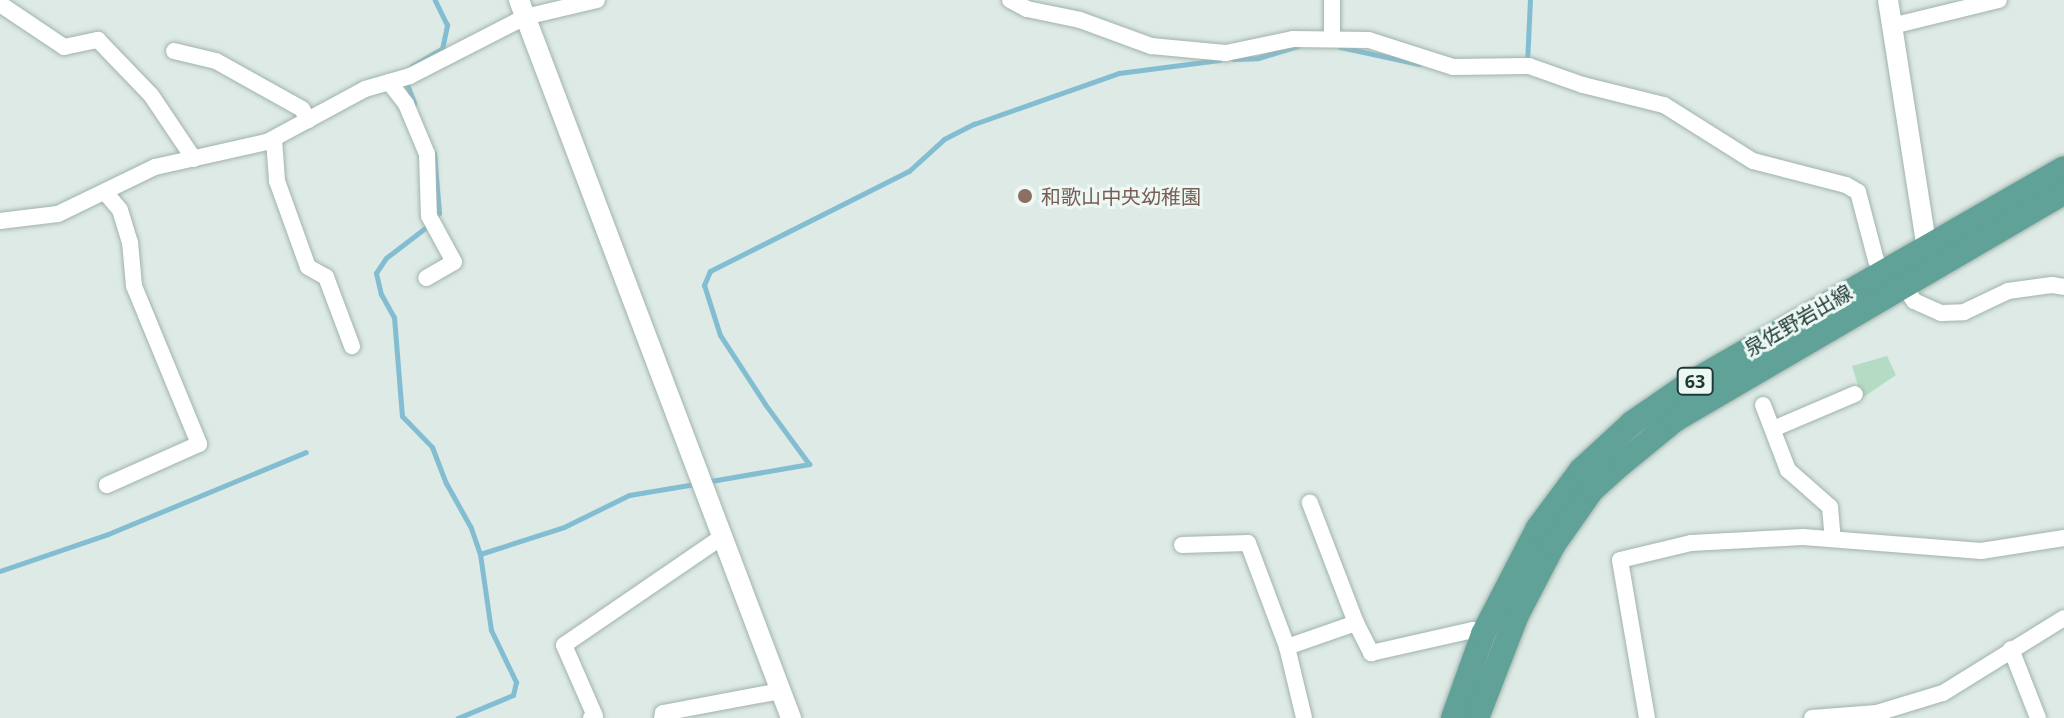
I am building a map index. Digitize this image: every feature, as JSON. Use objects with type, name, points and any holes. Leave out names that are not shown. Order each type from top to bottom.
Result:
[{"type":"main road","name":"泉佐野岩出線","points":[[1477,718],[1517,615],[1554,544],[1592,490],[1675,420],[1904,286],[1928,259],[2064,168]]},
{"type":"main road","name":"泉佐野岩出線","points":[[1453,718],[1483,634],[1538,528],[1581,470],[1632,423],[1687,385],[1882,271],[1928,259],[2064,193]]},
{"type":"street","points":[[0,221],[58,214],[155,167],[274,139],[365,89],[399,79],[522,8],[597,0]]},
{"type":"street","points":[[1010,0],[1027,9],[1080,20],[1151,46],[1226,53],[1293,39],[1369,40],[1453,67],[1529,66],[1583,85],[1664,105],[1753,161],[1846,185],[1858,192],[1876,260],[1882,271]]},
{"type":"street","points":[[1332,0],[1332,38]]},
{"type":"street","points":[[1888,0],[1928,259]]},
{"type":"street","points":[[1892,26],[1975,2],[1999,0]]},
{"type":"street","points":[[0,4],[64,47],[98,40],[151,95],[194,159]]},
{"type":"street","points":[[522,8],[791,718]]},
{"type":"street","points":[[174,51],[216,61],[302,109],[308,120]]},
{"type":"street","points":[[399,79],[427,154],[429,216],[454,262],[426,278]]},
{"type":"street","points":[[274,139],[277,181],[308,267],[326,277],[352,346]]},
{"type":"street","points":[[105,192],[120,210],[130,242],[134,286],[199,444],[107,485]]},
{"type":"street","points":[[1904,286],[1914,301],[1941,313],[1964,312],[2008,291],[2052,285],[2064,287]]},
{"type":"street","points":[[1773,429],[1855,394]]},
{"type":"street","points":[[1763,405],[1788,470],[1830,507],[1833,539]]},
{"type":"street","points":[[1310,503],[1356,623],[1371,653],[1473,630],[1483,634]]},
{"type":"street","points":[[591,718],[595,716],[564,645],[722,537]]},
{"type":"street","points":[[1647,718],[1620,560],[1691,543],[1803,537],[1981,551],[2064,538]]},
{"type":"street","points":[[1182,545],[1248,543],[1287,647],[1304,718]]},
{"type":"street","points":[[1812,718],[1877,716],[1943,693],[2064,618]]},
{"type":"street","points":[[1287,647],[1356,623]]},
{"type":"street","points":[[2011,649],[2038,718]]},
{"type":"street","points":[[662,718],[663,713],[781,691]]},
{"type":"green space","points":[[1887,356],[1896,375],[1862,398],[1852,366]]},
{"type":"waterway","points":[[412,66],[442,49],[447,25],[435,0]]},
{"type":"waterway","points":[[1527,63],[1530,0]]},
{"type":"waterway","points":[[1233,59],[1258,58],[1298,46]]},
{"type":"waterway","points":[[1340,47],[1419,64]]},
{"type":"waterway","points":[[705,482],[809,464],[720,335],[704,285],[710,271],[909,171],[944,139],[974,124],[1119,73],[1219,60]]},
{"type":"waterway","points":[[405,79],[414,103]]},
{"type":"waterway","points":[[434,153],[439,213],[435,217]]},
{"type":"waterway","points":[[429,225],[386,258],[376,273],[381,294],[394,317],[402,416],[432,447],[446,483],[471,528],[480,554],[491,630],[516,682],[513,695],[458,718]]},
{"type":"waterway","points":[[0,571],[108,534],[306,452]]},
{"type":"waterway","points":[[480,554],[564,527],[629,495],[695,484]]},
{"type":"place","name":"和歌山中央幼稚園","points":[[1025,196]]}]
